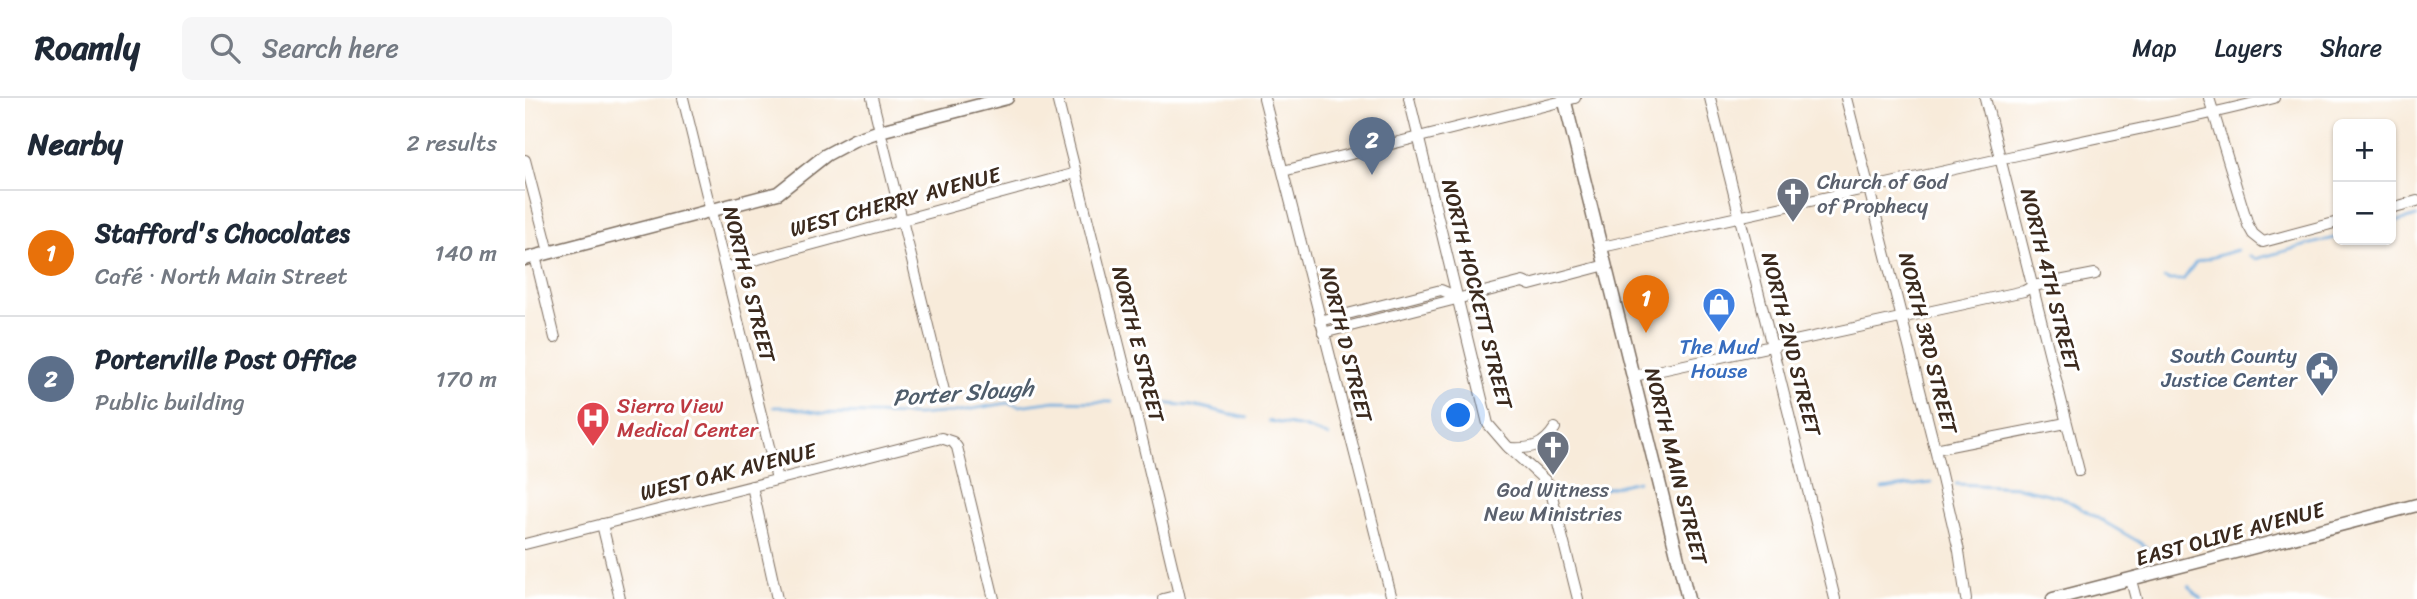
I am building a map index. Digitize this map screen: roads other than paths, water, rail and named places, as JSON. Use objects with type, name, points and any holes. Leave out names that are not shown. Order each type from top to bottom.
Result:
[{"type":"main road","points":[[530,257],[778,193],[826,155],[854,140],[1007,98]]},
{"type":"main road","name":"NORTH MAIN STREET","points":[[1568,99],[1688,599]]},
{"type":"main road","name":"EAST OLIVE AVENUE","points":[[2053,599],[2417,505]]},
{"type":"street","name":"NORTH G STREET","points":[[683,98],[777,479]]},
{"type":"street","points":[[872,98],[946,399]]},
{"type":"street","name":"NORTH E STREET","points":[[1057,98],[1179,597]]},
{"type":"street","name":"NORTH D STREET","points":[[1264,98],[1392,599]]},
{"type":"street","name":"NORTH HOCKETT STREET","points":[[1409,98],[1488,424],[1549,484],[1578,599]]},
{"type":"street","name":"NORTH 2ND STREET","points":[[1710,98],[1835,599]]},
{"type":"street","name":"NORTH 3RD STREET","points":[[1846,98],[1935,449],[1959,551],[1966,599]]},
{"type":"street","name":"NORTH 4TH STREET","points":[[1985,98],[2079,471]]},
{"type":"street","points":[[2209,98],[2253,234],[2263,242],[2333,223]]},
{"type":"street","points":[[1602,247],[2214,114],[2274,98]]},
{"type":"street","points":[[1283,171],[1568,99]]},
{"type":"street","points":[[525,160],[549,252]]},
{"type":"street","name":"WEST CHERRY AVENUE","points":[[725,268],[1076,173]]},
{"type":"street","points":[[2396,207],[2417,201]]},
{"type":"street","points":[[530,257],[555,338]]},
{"type":"street","points":[[1323,333],[1523,282],[1530,285],[1606,265]]},
{"type":"street","points":[[1634,376],[2095,274]]},
{"type":"street","points":[[1320,321],[1441,290],[1458,298]]},
{"type":"street","points":[[1935,449],[2066,423]]},
{"type":"street","points":[[1509,447],[1536,447],[1548,439],[1555,428]]},
{"type":"street","name":"WEST OAK AVENUE","points":[[525,544],[941,438],[953,442],[957,447],[994,599]]},
{"type":"street","points":[[752,486],[777,599]]},
{"type":"street","points":[[601,524],[620,599]]},
{"type":"street","points":[[2131,580],[2136,599]]},
{"type":"street","points":[[1163,599],[1179,597]]},
{"type":"waterway","points":[[2396,222],[2417,216]]},
{"type":"waterway","points":[[2249,256],[2255,259],[2333,238]]},
{"type":"waterway","points":[[2164,278],[2183,280],[2196,262],[2237,250]]},
{"type":"waterway","name":"Porter Slough","points":[[774,407],[822,413],[917,415],[1008,403],[1019,406],[1055,401],[1112,402]]},
{"type":"waterway","name":"Porter Slough","points":[[1149,402],[1202,407],[1247,418]]},
{"type":"waterway","name":"Porter Slough","points":[[1269,421],[1303,427],[1328,436]]},
{"type":"waterway","name":"Porter Slough","points":[[1570,497],[1638,481]]},
{"type":"waterway","name":"Porter Slough","points":[[1882,489],[1932,483]]},
{"type":"waterway","name":"Porter Slough","points":[[1956,484],[2018,487],[2061,497],[2139,542],[2156,555]]},
{"type":"waterway","name":"Porter Slough","points":[[2188,586],[2202,599]]},
{"type":"place","name":"Porterville Post Office","points":[[1372,175]]},
{"type":"place","name":"Church of God of Prophecy","points":[[1793,224]]},
{"type":"place","name":"Stafford's Chocolates","points":[[1646,333]]},
{"type":"place","name":"The Mud House","points":[[1719,334]]},
{"type":"place","name":"South County Justice Center","points":[[2322,398]]},
{"type":"place","name":"Sierra View Medical Center","points":[[593,448]]},
{"type":"place","name":"God Witness New Ministries","points":[[1553,477]]}]
